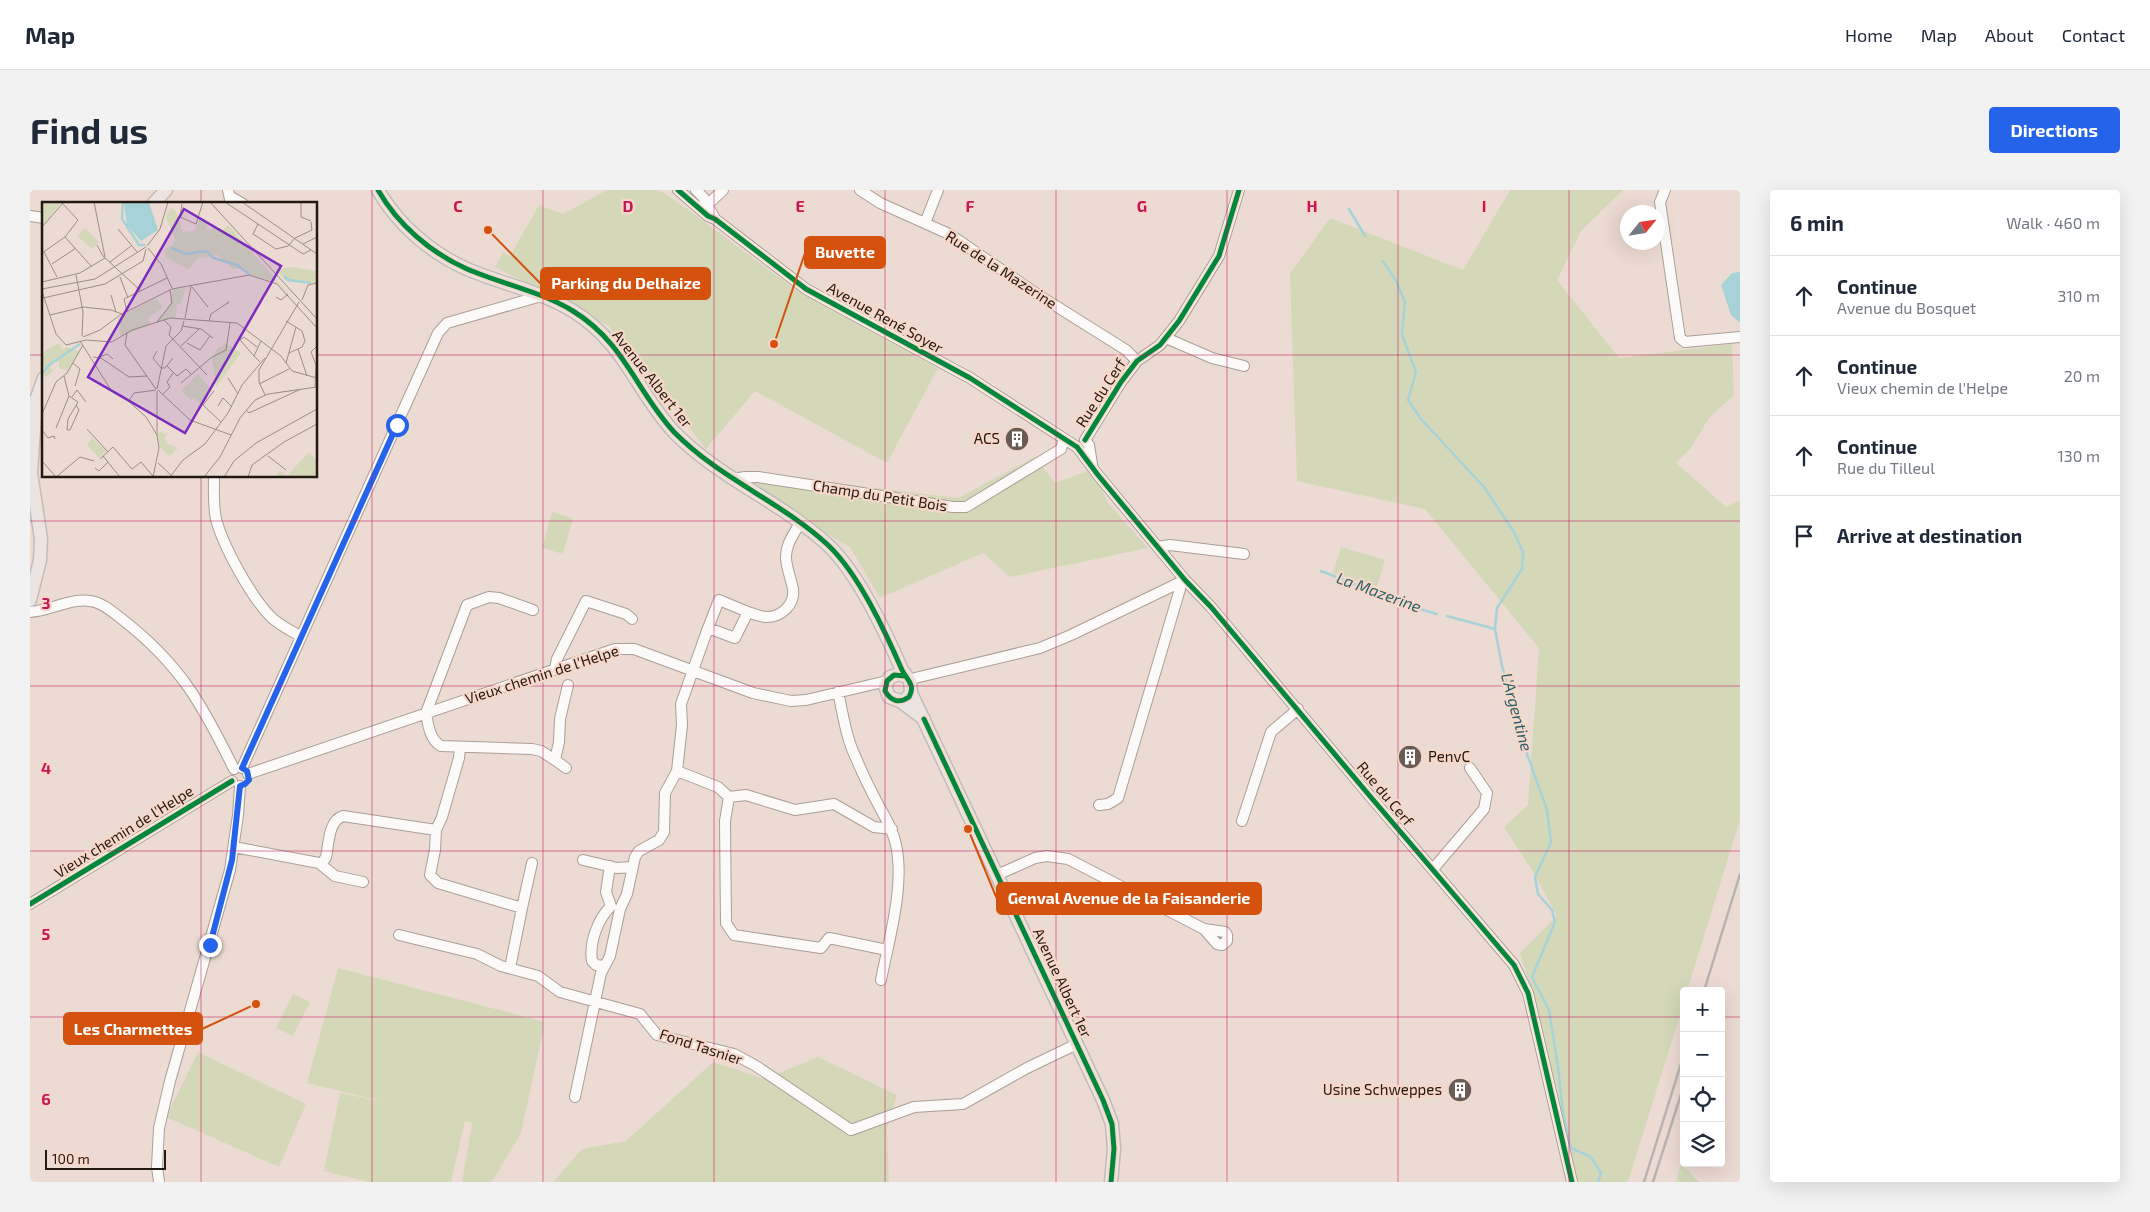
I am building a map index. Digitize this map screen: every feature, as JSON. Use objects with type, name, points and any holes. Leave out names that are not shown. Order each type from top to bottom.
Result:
[{"type":"main road","points":[[155,202],[166,190]]},
{"type":"main road","name":"Avenue Albert 1er","points":[[378,190],[405,226],[432,249],[468,269],[541,296],[573,311],[609,341],[627,363],[655,408],[673,430],[711,465],[800,523],[830,547],[844,562],[858,582],[890,647],[899,683],[924,719],[1104,1100],[1112,1124],[1114,1149],[1111,1182]]},
{"type":"main road","points":[[30,430],[33,399],[42,382]]},
{"type":"main road","points":[[30,600],[40,560],[41,539],[31,473],[33,399]]},
{"type":"main road","points":[[30,507],[35,542],[30,584]]},
{"type":"main road","name":"Avenue Albert 1er","points":[[899,683],[909,697],[900,701],[924,719]]},
{"type":"street","name":"Avenue René Soyer","points":[[678,190],[704,207],[715,219],[806,289],[970,378],[1064,438],[1083,446]]},
{"type":"street","name":"Avenue René Soyer","points":[[696,190],[704,207]]},
{"type":"street","points":[[704,207],[724,190]]},
{"type":"street","name":"Rue de la Mazerine","points":[[860,190],[880,203],[949,234],[1040,296],[1126,350],[1137,361]]},
{"type":"street","points":[[925,223],[938,190]]},
{"type":"street","name":"Rue du Cerf","points":[[1240,190],[1219,256],[1179,321],[1166,338],[1160,345],[1137,361],[1121,382],[1083,446],[1092,466],[1158,547],[1182,581],[1211,607],[1368,795],[1506,953],[1523,980],[1528,993],[1572,1182]]},
{"type":"street","points":[[1665,190],[1660,202],[1680,338],[1685,342],[1740,337]]},
{"type":"street","points":[[159,1182],[157,1167],[159,1128],[180,1046],[219,912],[234,847],[236,784],[231,776],[242,770],[300,636],[438,333],[447,323],[541,296]]},
{"type":"street","points":[[1166,338],[1212,358],[1244,366]]},
{"type":"street","name":"Champ du Petit Bois","points":[[733,479],[758,478],[953,507],[966,507],[1061,449],[1064,438]]},
{"type":"street","points":[[214,478],[214,509],[217,522],[246,583],[255,598],[270,616],[300,636]]},
{"type":"street","points":[[604,966],[596,965],[592,961],[592,950],[599,921],[627,894],[632,867],[639,851],[659,840],[664,832],[665,793],[677,771],[682,725],[681,704],[692,669],[719,600],[748,612],[767,617],[776,615],[786,609],[792,603],[793,591],[786,559],[787,548],[800,523]]},
{"type":"street","points":[[1158,547],[1170,545],[1244,554]]},
{"type":"street","points":[[1099,805],[1114,801],[1120,794],[1182,581]]},
{"type":"street","name":"Vieux chemin de l'Helpe","points":[[30,904],[236,784],[247,782],[242,770],[426,713],[604,651],[623,648],[650,654],[778,700],[806,700],[867,686],[899,683],[1040,648],[1182,581]]},
{"type":"street","points":[[533,610],[489,597],[467,605],[426,713],[429,730],[438,745],[448,748],[502,746],[532,749],[540,751],[566,768]]},
{"type":"street","points":[[30,612],[47,610],[84,600],[92,601],[132,627],[182,677],[242,770]]},
{"type":"street","points":[[556,668],[557,659],[586,601],[626,614],[632,619]]},
{"type":"street","points":[[708,628],[735,638],[748,612]]},
{"type":"street","points":[[555,760],[559,742],[560,719],[568,685]]},
{"type":"street","points":[[838,692],[848,738],[855,756],[892,829],[899,864],[898,888],[881,980]]},
{"type":"street","points":[[1242,821],[1271,732],[1298,709]]},
{"type":"street","points":[[460,748],[448,797],[436,830],[435,850],[430,875],[434,881],[522,908]]},
{"type":"street","points":[[1433,869],[1484,809],[1487,793],[1470,768]]},
{"type":"street","points":[[677,771],[718,787],[729,797],[746,795],[795,810],[834,804],[874,828],[892,829]]},
{"type":"street","points":[[729,797],[724,821],[726,924],[734,935],[822,948],[829,938],[887,950]]},
{"type":"street","points":[[320,863],[326,857],[332,824],[337,818],[343,816],[436,830]]},
{"type":"street","points":[[234,847],[320,863],[335,876],[362,882]]},
{"type":"street","points":[[997,875],[1035,858],[1058,856],[1076,862],[1204,929]]},
{"type":"street","points":[[583,860],[610,866],[632,867]]},
{"type":"street","points":[[510,968],[532,863]]},
{"type":"street","points":[[575,1096],[604,966],[610,956],[616,906],[606,892],[610,866]]},
{"type":"street","name":"Fond Tasnier","points":[[399,935],[476,954],[510,968],[538,976],[560,992],[640,1014],[657,1035],[734,1054],[850,1130],[914,1107],[964,1104],[1027,1068],[1077,1044]]},
{"type":"green space","points":[[607,190],[659,190],[797,291],[938,368],[887,463],[755,391],[706,449],[609,326],[495,267],[503,252],[510,256],[539,205],[563,214]]},
{"type":"green space","points":[[1510,190],[1623,190],[1581,231],[1557,280],[1619,358],[1732,344],[1734,395],[1709,418],[1691,448],[1676,463],[1726,507],[1738,501],[1740,503],[1740,820],[1688,987],[1680,987],[1680,1015],[1628,1182],[1575,1182],[1535,1003],[1520,953],[1557,916],[1532,870],[1504,827],[1528,805],[1539,648],[1425,509],[1297,481],[1290,274],[1330,218],[1463,270]]},
{"type":"green space","points":[[1035,457],[1055,483],[1093,469],[1108,503],[1148,548],[1010,577],[983,553],[880,598],[850,547],[825,533],[736,471],[958,498]]},
{"type":"green space","points":[[552,512],[573,518],[563,554],[542,548]]},
{"type":"green space","points":[[1341,547],[1385,560],[1377,586],[1333,573]]},
{"type":"green space","points":[[338,968],[545,1022],[521,1133],[492,1182],[462,1182],[472,1123],[465,1121],[451,1182],[369,1182],[324,1171],[340,1093],[385,1102],[307,1083]]},
{"type":"green space","points":[[293,994],[310,1002],[293,1036],[276,1028]]},
{"type":"green space","points":[[198,1052],[306,1104],[279,1167],[166,1117]]},
{"type":"green space","points":[[818,1057],[897,1095],[887,1128],[889,1182],[553,1182],[582,1149],[626,1141],[713,1062],[765,1079]]},
{"type":"green space","points":[[1680,1167],[1685,1167],[1699,1182],[1676,1182]]},
{"type":"water","points":[[1740,272],[1740,323],[1731,315],[1721,285],[1732,273]]},
{"type":"waterway","name":"L'Argentine","points":[[1349,209],[1365,236]]},
{"type":"waterway","name":"L'Argentine","points":[[1383,261],[1395,279],[1405,302],[1402,335],[1416,372],[1408,400],[1421,419],[1484,487],[1514,532],[1523,552],[1522,569],[1497,608],[1495,629],[1502,666],[1526,751],[1547,810],[1551,842],[1535,877],[1538,894],[1552,910],[1555,922],[1532,977],[1549,1010],[1563,1113],[1571,1148],[1591,1157],[1601,1173],[1598,1182]]},
{"type":"waterway","name":"La Mazerine","points":[[1321,571],[1413,607],[1437,614]]},
{"type":"waterway","name":"La Mazerine","points":[[1447,616],[1495,629]]},
{"type":"railway","points":[[1705,987],[1740,874]]},
{"type":"railway","points":[[1644,1182],[1680,1067]]},
{"type":"railway","points":[[1653,1182],[1680,1098]]},
{"type":"cycle path","points":[[378,190],[405,226],[416,237],[441,255],[467,269],[547,298],[573,311],[591,324],[618,353],[661,416],[692,449],[811,530],[840,558],[851,572],[870,604],[910,683],[912,689],[909,697],[899,701],[893,699],[885,691],[887,681],[894,675],[905,676]]},
{"type":"cycle path","points":[[678,190],[708,216],[715,219],[806,289],[970,378],[1077,447]]},
{"type":"cycle path","points":[[1085,440],[1121,382],[1137,361],[1160,345],[1179,321],[1219,256],[1239,190]]},
{"type":"cycle path","points":[[1077,447],[1185,580],[1211,607],[1514,965],[1528,993],[1572,1182]]},
{"type":"cycle path","points":[[924,719],[1103,1100],[1112,1124],[1114,1149],[1111,1182]]},
{"type":"cycle path","points":[[30,904],[232,781]]},
{"type":"place","name":"Parking du Delhaize","points":[[488,230]]},
{"type":"place","name":"Buvette","points":[[774,344]]},
{"type":"place","name":"ACS","points":[[1017,439]]},
{"type":"place","name":"PenvC","points":[[1410,757]]},
{"type":"place","name":"Genval Avenue de la Faisanderie","points":[[968,829]]},
{"type":"place","name":"Les Charmettes","points":[[256,1004]]},
{"type":"place","name":"Usine Schweppes","points":[[1460,1090]]},
{"type":"route","points":[[210,945],[232,860],[240,786],[243,786],[249,780],[247,771],[242,768],[397,425]]}]
